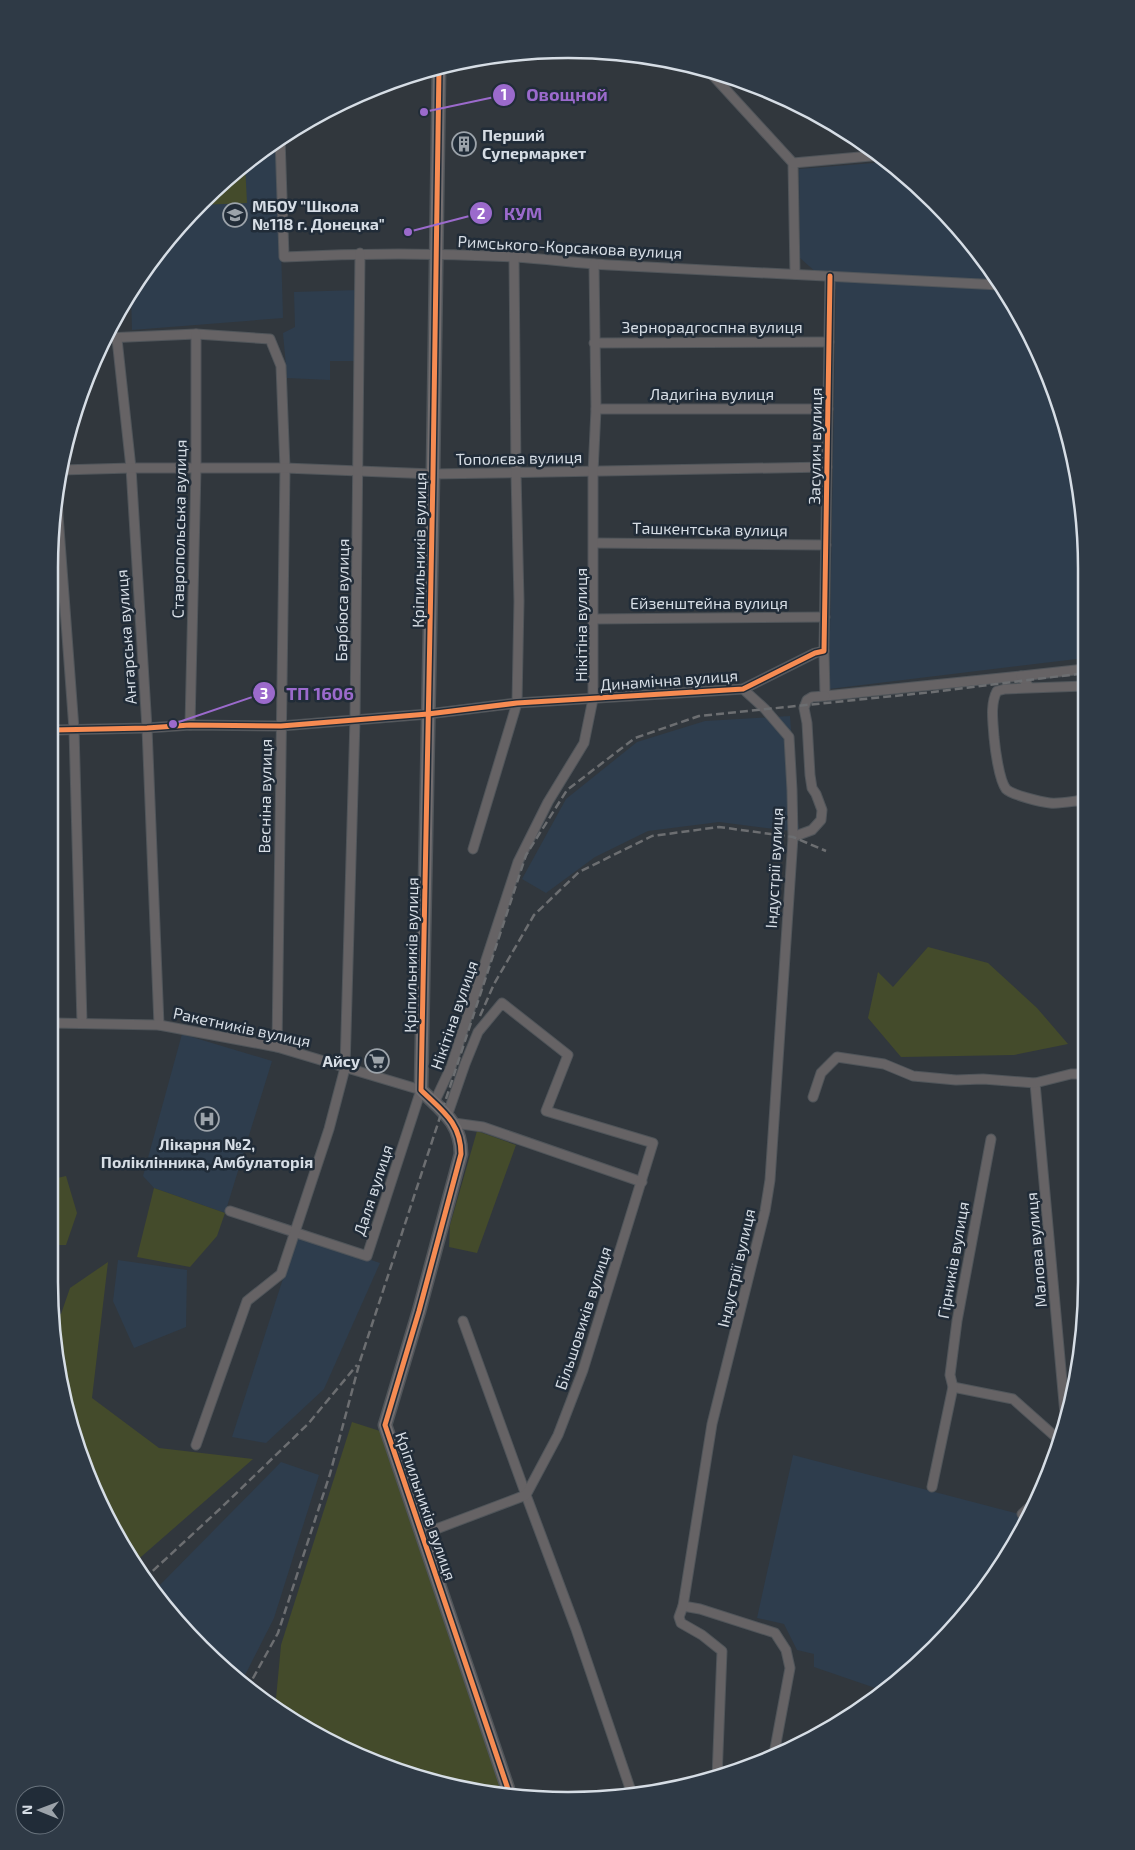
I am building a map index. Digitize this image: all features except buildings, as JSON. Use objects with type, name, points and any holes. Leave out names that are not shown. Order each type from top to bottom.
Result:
[{"type":"street","name":"Кріпильників вулиця","points":[[439,74],[433,474],[420,1090],[451,1119],[461,1141],[461,1154],[419,1311],[385,1425],[508,1789]]},
{"type":"street","points":[[718,81],[793,163],[795,274]]},
{"type":"street","name":"Римського-Корсакова вулиця","points":[[280,146],[284,257],[360,253],[514,257],[594,264],[992,285]]},
{"type":"street","points":[[793,163],[869,156]]},
{"type":"street","name":"Барбюса вулиця","points":[[345,1068],[355,719],[360,253]]},
{"type":"street","points":[[472,849],[517,703],[519,601],[514,257]]},
{"type":"street","name":"Нікітіна вулиця","points":[[434,1103],[451,1067],[518,862],[548,802],[584,743],[592,699],[593,472],[596,410],[594,264]]},
{"type":"street","name":"Засулич вулиця","points":[[825,617],[830,276]]},
{"type":"street","points":[[112,338],[196,334]]},
{"type":"street","name":"Весніна вулиця","points":[[196,334],[270,339],[281,366],[285,468],[277,1047]]},
{"type":"street","name":"Ставропольська вулиця","points":[[190,725],[196,468],[196,334]]},
{"type":"street","name":"Ангарська вулиця","points":[[117,338],[131,468],[147,728],[159,1025]]},
{"type":"street","name":"Зернорадгоспна вулиця","points":[[594,343],[829,342]]},
{"type":"street","name":"Ладигіна вулиця","points":[[596,410],[828,410]]},
{"type":"street","name":"Тополєва вулиця","points":[[67,470],[285,468],[433,474],[827,468]]},
{"type":"street","points":[[59,531],[74,729],[82,1023]]},
{"type":"street","name":"Ташкентська вулиця","points":[[594,543],[826,545]]},
{"type":"street","points":[[825,617],[825,696]]},
{"type":"street","name":"Ейзенштейна вулиця","points":[[593,619],[825,617]]},
{"type":"street","name":"Динамічна вулиця","points":[[58,730],[190,725],[281,726],[428,714],[517,703],[743,689],[815,653],[824,651]]},
{"type":"street","points":[[793,836],[812,830],[821,820],[822,810],[812,788],[810,775],[807,723],[804,708],[807,700],[812,697],[1078,670]]},
{"type":"street","points":[[1021,676],[1029,687]]},
{"type":"street","points":[[1078,686],[1029,687],[997,691],[993,712],[995,749],[1000,774],[1006,789],[1017,795],[1050,803],[1078,801]]},
{"type":"street","name":"Індустрії вулиця","points":[[717,1769],[722,1651],[702,1635],[681,1623],[679,1616],[683,1606],[712,1424],[761,1230],[770,1180],[793,836],[789,737],[765,709],[743,689]]},
{"type":"street","name":"Більшовиків вулиця","points":[[451,1119],[464,1064],[478,1032],[502,1003],[568,1055],[546,1111],[653,1143],[583,1370],[558,1436],[526,1495]]},
{"type":"street","name":"Ракетників вулиця","points":[[58,1023],[159,1025],[277,1047],[420,1090]]},
{"type":"street","points":[[813,1097],[821,1073],[837,1057],[884,1064],[913,1076],[956,1080],[983,1079],[1035,1083],[1078,1074]]},
{"type":"street","points":[[196,1445],[247,1301],[281,1274],[329,1129],[345,1068]]},
{"type":"street","name":"Малова вулиця","points":[[1035,1083],[1064,1399]]},
{"type":"street","name":"Даля вулиця","points":[[230,1210],[368,1256],[420,1090]]},
{"type":"street","points":[[451,1119],[483,1127],[642,1182]]},
{"type":"street","name":"Гірників вулиця","points":[[932,1487],[953,1387],[950,1375],[957,1321],[991,1138]]},
{"type":"street","points":[[462,1321],[576,1628],[630,1788]]},
{"type":"street","points":[[953,1387],[1013,1399],[1053,1435]]},
{"type":"street","points":[[423,1534],[526,1495]]},
{"type":"street","points":[[683,1606],[700,1609],[775,1633],[781,1641],[786,1650],[790,1668],[775,1748]]},
{"type":"shaded area","name":"МБОУ \"Школа №118 г. Донецка\"","points":[[278,147],[283,318],[132,330],[131,303],[163,257],[184,231],[231,184]]},
{"type":"shaded area","points":[[878,163],[904,184],[951,231],[992,284],[1009,313],[1039,372],[1060,436],[1068,468],[1073,501],[1078,568],[1078,659],[829,689],[836,290],[800,258],[799,169]]},
{"type":"shaded area","points":[[358,290],[358,361],[330,361],[330,380],[287,378],[283,333],[295,327],[294,292]]},
{"type":"shaded area","points":[[790,716],[799,832],[719,822],[648,831],[595,857],[546,893],[522,879],[566,799],[637,742],[705,721]]},
{"type":"shaded area","name":"Лікарня №2, Поліклінника, Амбулаторія","points":[[182,1034],[272,1061],[225,1213],[154,1188],[143,1176]]},
{"type":"shaded area","points":[[297,1235],[380,1263],[324,1389],[266,1443],[232,1437]]},
{"type":"shaded area","points":[[118,1260],[187,1270],[186,1327],[134,1348],[113,1301]]},
{"type":"shaded area","points":[[793,1455],[1021,1515],[992,1566],[951,1619],[904,1666],[876,1688],[814,1667],[814,1654],[797,1650],[784,1624],[757,1618]]},
{"type":"shaded area","points":[[281,1462],[319,1475],[274,1618],[244,1677],[184,1619],[158,1587]]},
{"type":"green space","points":[[245,172],[247,203],[210,205]]},
{"type":"green space","points":[[928,947],[988,963],[1037,1008],[1068,1044],[1014,1055],[901,1057],[868,1018],[878,972],[893,987]]},
{"type":"green space","points":[[477,1131],[516,1145],[477,1253],[449,1247],[450,1225]]},
{"type":"green space","points":[[66,1176],[77,1213],[66,1245],[58,1245],[58,1178]]},
{"type":"green space","points":[[154,1188],[225,1213],[217,1236],[190,1267],[137,1257]]},
{"type":"green space","points":[[108,1262],[92,1398],[159,1448],[253,1459],[139,1559],[110,1508],[96,1478],[75,1414],[67,1382],[59,1316],[70,1288]]},
{"type":"green space","points":[[352,1422],[380,1431],[501,1788],[468,1783],[436,1775],[372,1754],[312,1724],[284,1707],[276,1701],[281,1645]]},
{"type":"railway","points":[[251,1682],[278,1633],[330,1474],[360,1361],[526,855],[567,790],[635,738],[699,716],[933,692],[1078,674]]},
{"type":"railway","points":[[480,1016],[494,984],[534,915],[579,872],[652,836],[719,827],[793,837],[826,851]]},
{"type":"railway","points":[[149,1574],[308,1424],[357,1365]]},
{"type":"cycle path","points":[[439,74],[421,1090],[454,1125],[458,1133],[461,1154],[419,1311],[385,1425],[508,1789]]},
{"type":"cycle path","points":[[58,730],[190,725],[281,726],[428,714],[517,703],[743,689],[815,653],[824,651],[830,276]]},
{"type":"place","name":"Овощной","points":[[424,112]]},
{"type":"place","name":"Перший Супермаркет","points":[[464,144]]},
{"type":"place","name":"МБОУ \"Школа №118 г. Донецка\"","points":[[235,215]]},
{"type":"place","name":"КУМ","points":[[408,232]]},
{"type":"place","name":"ТП 1606","points":[[173,724]]},
{"type":"place","name":"Айсу","points":[[377,1061]]},
{"type":"place","name":"Лікарня №2, Поліклінника, Амбулаторія","points":[[207,1119]]}]
